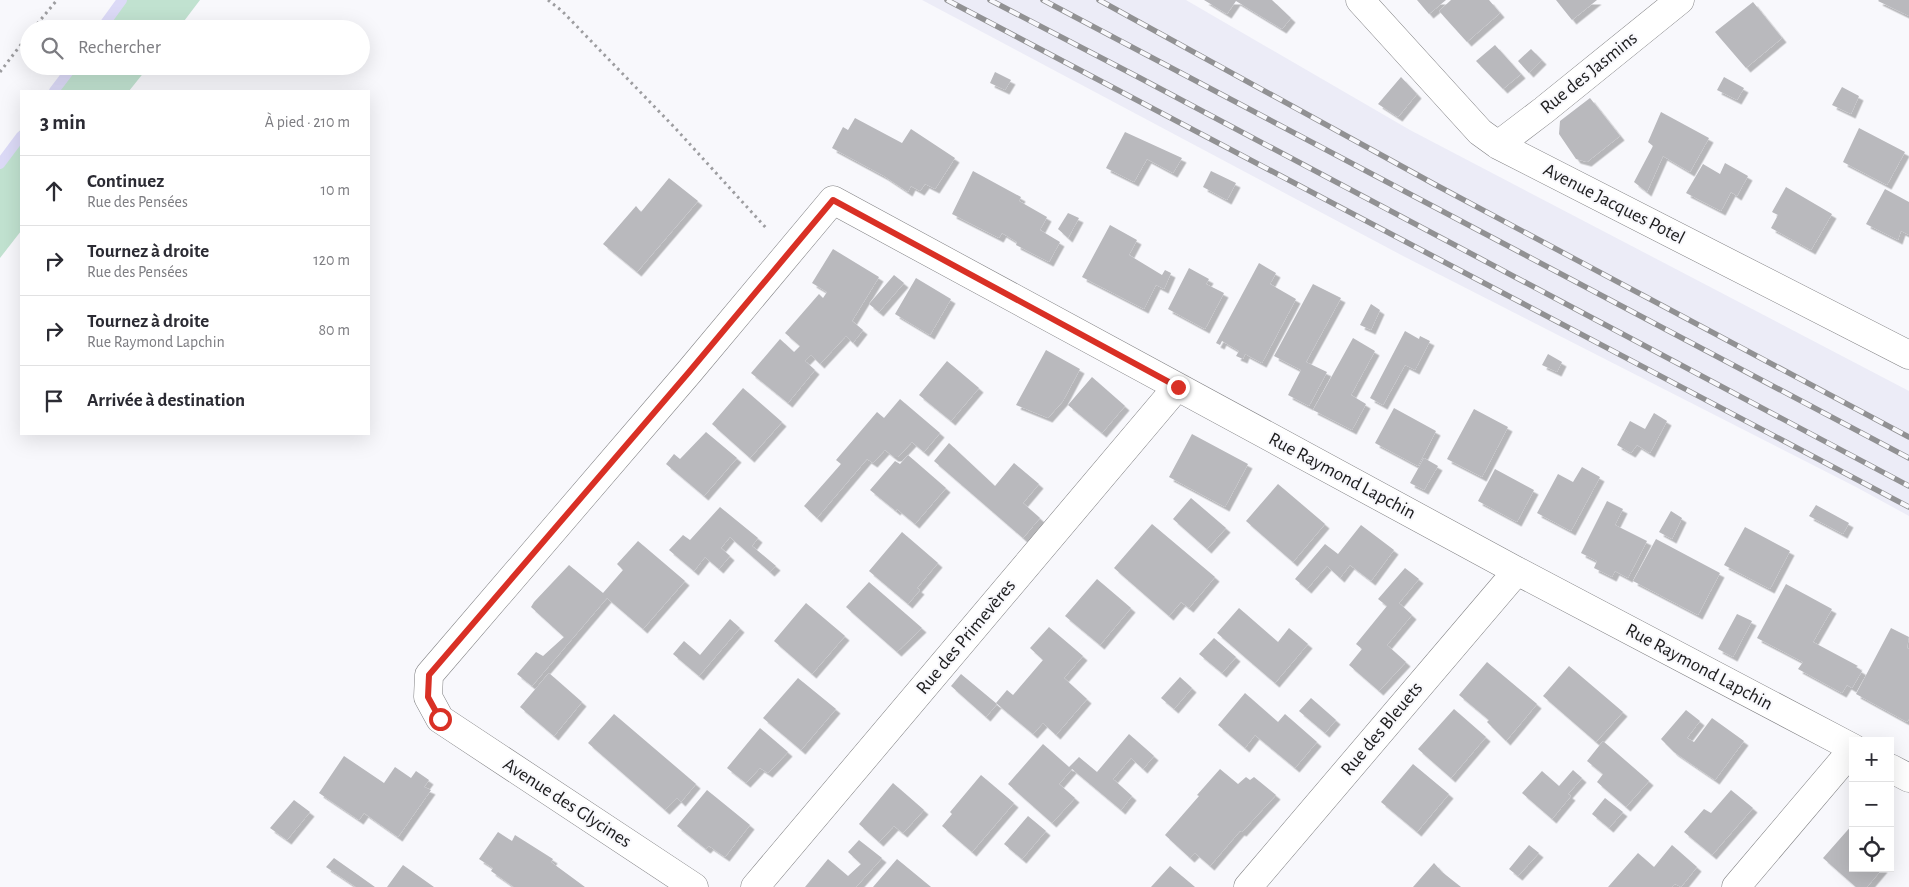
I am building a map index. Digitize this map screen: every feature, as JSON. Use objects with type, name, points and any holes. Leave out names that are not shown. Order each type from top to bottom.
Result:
[{"type":"street","name":"Avenue Jacques Potel","points":[[1360,0],[1480,132],[1498,145],[1909,355]]},
{"type":"street","name":"Rue des Jasmins","points":[[1498,145],[1680,0]]},
{"type":"street","name":"Rue Raymond Lapchin","points":[[788,252],[833,200],[1517,571],[1849,746]]},
{"type":"street","name":"Avenue des Glycines","points":[[694,887],[440,719],[428,697],[429,675],[689,372],[788,252]]},
{"type":"street","name":"Rue des Primevères","points":[[755,887],[1178,387]]},
{"type":"street","name":"Rue des Bleuets","points":[[1248,887],[1517,571]]},
{"type":"street","points":[[1736,887],[1849,753]]},
{"type":"street","points":[[1894,770],[1909,778]]},
{"type":"path","points":[[40,20],[56,0]]},
{"type":"path","points":[[548,0],[562,11],[676,129],[788,252]]},
{"type":"path","points":[[0,72],[20,46]]},
{"type":"shaded area","points":[[922,0],[1186,0],[1410,130],[1909,391],[1909,516],[1856,487],[1405,257]]},
{"type":"green space","points":[[119,0],[200,0],[185,20],[104,20]]},
{"type":"green space","points":[[62,75],[142,75],[130,90],[51,90]]},
{"type":"green space","points":[[20,130],[20,232],[0,258],[0,158]]},
{"type":"building","points":[[1204,0],[1272,0],[1291,18],[1282,29],[1236,1],[1227,14]]},
{"type":"building","points":[[1417,0],[1446,0],[1429,14]]},
{"type":"building","points":[[1451,0],[1489,0],[1500,13],[1467,42],[1439,11]]},
{"type":"building","points":[[1556,0],[1597,0],[1572,20]]},
{"type":"building","points":[[1909,0],[1909,16],[1878,1]]},
{"type":"building","points":[[1753,2],[1782,38],[1746,68],[1715,32]]},
{"type":"building","points":[[1495,45],[1521,74],[1503,89],[1476,61]]},
{"type":"building","points":[[1531,49],[1542,60],[1529,73],[1518,61]]},
{"type":"building","points":[[995,72],[1011,80],[1005,90],[990,83]]},
{"type":"building","points":[[1401,77],[1417,94],[1398,117],[1378,104]]},
{"type":"building","points":[[1724,77],[1744,88],[1737,100],[1717,90]]},
{"type":"building","points":[[1842,87],[1859,96],[1851,114],[1832,105]]},
{"type":"building","points":[[1590,98],[1620,136],[1587,162],[1576,159],[1559,134],[1560,121]]},
{"type":"building","points":[[1661,112],[1709,138],[1690,172],[1663,156],[1647,192],[1634,182],[1653,146],[1648,142]]},
{"type":"building","points":[[855,118],[902,143],[911,129],[955,158],[935,189],[925,184],[920,191],[911,186],[908,192],[884,176],[832,148],[843,127],[848,130]]},
{"type":"building","points":[[1859,128],[1905,152],[1887,185],[1843,162]]},
{"type":"building","points":[[1125,132],[1182,158],[1173,173],[1147,159],[1134,182],[1106,168]]},
{"type":"building","points":[[1725,163],[1748,176],[1737,196],[1731,192],[1721,211],[1686,193],[1703,164],[1720,174]]},
{"type":"building","points":[[973,171],[1021,197],[1019,201],[1047,217],[1040,230],[1060,242],[1049,262],[1016,245],[1017,242],[1002,233],[999,238],[952,214]]},
{"type":"building","points":[[1211,171],[1236,183],[1227,200],[1203,187]]},
{"type":"building","points":[[669,178],[698,201],[637,272],[603,244],[636,206],[641,212]]},
{"type":"building","points":[[1786,187],[1832,214],[1811,250],[1771,228],[1778,215],[1772,212]]},
{"type":"building","points":[[1885,189],[1909,202],[1909,235],[1901,231],[1898,240],[1866,224]]},
{"type":"building","points":[[1068,213],[1079,218],[1068,238],[1058,229]]},
{"type":"building","points":[[1110,225],[1137,240],[1129,255],[1162,275],[1165,270],[1171,273],[1164,289],[1156,285],[1144,309],[1082,277]]},
{"type":"building","points":[[833,249],[879,277],[852,321],[863,330],[853,343],[846,336],[820,364],[811,355],[805,361],[815,370],[788,403],[751,373],[780,339],[794,352],[800,346],[785,333],[819,294],[823,298],[827,292],[812,283]]},
{"type":"building","points":[[1259,263],[1276,273],[1270,284],[1296,299],[1262,363],[1245,354],[1243,359],[1236,356],[1239,351],[1222,341],[1220,345],[1216,343]]},
{"type":"building","points":[[1189,268],[1209,279],[1206,284],[1224,293],[1205,329],[1168,309]]},
{"type":"building","points":[[894,275],[904,283],[879,312],[869,304]]},
{"type":"building","points":[[916,278],[951,299],[930,335],[895,314]]},
{"type":"building","points":[[1313,284],[1341,298],[1306,362],[1327,372],[1309,406],[1288,395],[1301,370],[1274,356]]},
{"type":"building","points":[[1371,304],[1380,310],[1371,330],[1360,325]]},
{"type":"building","points":[[1405,331],[1419,339],[1420,336],[1430,341],[1415,370],[1405,365],[1383,405],[1370,398]]},
{"type":"building","points":[[1353,338],[1375,351],[1351,395],[1366,404],[1352,430],[1313,410]]},
{"type":"building","points":[[1046,350],[1080,369],[1063,401],[1048,418],[1016,405]]},
{"type":"building","points":[[1548,354],[1562,362],[1557,372],[1542,365]]},
{"type":"building","points":[[947,361],[979,388],[951,421],[919,395]]},
{"type":"building","points":[[1092,377],[1125,406],[1102,433],[1068,405]]},
{"type":"building","points":[[743,388],[782,422],[750,458],[712,424]]},
{"type":"building","points":[[900,399],[940,433],[924,452],[912,442],[898,457],[894,457],[885,450],[873,463],[867,459],[817,518],[804,506],[841,464],[836,460],[877,412],[884,418]]},
{"type":"building","points":[[1394,408],[1436,431],[1418,466],[1375,443]]},
{"type":"building","points":[[1474,409],[1508,427],[1482,477],[1447,459]]},
{"type":"building","points":[[1654,413],[1667,421],[1650,453],[1637,445],[1631,453],[1617,445],[1630,421],[1645,429]]},
{"type":"building","points":[[706,432],[737,458],[704,496],[666,464],[674,454],[680,459]]},
{"type":"building","points":[[1192,434],[1248,464],[1225,507],[1169,477]]},
{"type":"building","points":[[949,443],[995,486],[1014,463],[1039,484],[1023,503],[1040,518],[1023,538],[934,461]]},
{"type":"building","points":[[908,455],[946,488],[915,524],[870,490],[895,461],[900,464]]},
{"type":"building","points":[[1424,458],[1438,466],[1424,490],[1410,483]]},
{"type":"building","points":[[1582,467],[1600,477],[1571,531],[1537,513],[1558,474],[1573,482]]},
{"type":"building","points":[[1495,469],[1534,490],[1517,522],[1478,501]]},
{"type":"building","points":[[1278,484],[1325,524],[1293,562],[1246,521]]},
{"type":"building","points":[[1191,498],[1226,528],[1207,549],[1173,519]]},
{"type":"building","points":[[1607,501],[1623,509],[1615,525],[1647,541],[1628,578],[1615,571],[1612,577],[1594,568],[1597,561],[1581,553]]},
{"type":"building","points":[[1816,505],[1849,523],[1843,534],[1809,516]]},
{"type":"building","points":[[720,507],[758,538],[752,546],[776,566],[770,572],[730,537],[721,548],[730,556],[719,569],[705,557],[694,571],[669,550],[683,535],[690,540]]},
{"type":"building","points":[[1671,511],[1682,518],[1672,539],[1659,532]]},
{"type":"building","points":[[1152,524],[1215,577],[1189,608],[1181,602],[1169,616],[1114,568]]},
{"type":"building","points":[[1361,525],[1394,550],[1371,581],[1350,565],[1340,578],[1327,566],[1307,589],[1295,579],[1325,544],[1338,554]]},
{"type":"building","points":[[1745,527],[1790,551],[1770,589],[1724,565]]},
{"type":"building","points":[[902,532],[938,563],[917,588],[920,590],[908,604],[869,571]]},
{"type":"building","points":[[1656,539],[1720,573],[1698,615],[1633,581]]},
{"type":"building","points":[[638,541],[685,581],[643,629],[607,598],[532,686],[517,674],[536,652],[543,656],[564,637],[531,607],[534,602],[569,565],[603,593],[623,570],[617,564]]},
{"type":"building","points":[[1405,568],[1419,579],[1399,603],[1412,615],[1387,645],[1406,662],[1379,691],[1349,665],[1362,649],[1356,644],[1387,606],[1378,599]]},
{"type":"building","points":[[1097,579],[1131,608],[1100,645],[1065,616]]},
{"type":"building","points":[[869,582],[922,628],[897,652],[846,607]]},
{"type":"building","points":[[1786,584],[1832,609],[1813,642],[1858,666],[1856,667],[1862,671],[1852,688],[1847,685],[1842,693],[1798,669],[1803,662],[1757,638]]},
{"type":"building","points":[[806,603],[845,636],[812,674],[774,641]]},
{"type":"building","points":[[1239,608],[1278,642],[1289,628],[1308,644],[1275,683],[1217,633]]},
{"type":"building","points":[[1737,614],[1752,621],[1733,657],[1718,649]]},
{"type":"building","points":[[730,619],[740,628],[699,676],[673,654],[684,641],[700,655]]},
{"type":"building","points":[[1049,627],[1083,656],[1064,678],[1087,699],[1056,735],[1043,723],[1033,734],[996,703],[1007,690],[1013,695],[1043,660],[1030,648]]},
{"type":"building","points":[[1891,628],[1909,637],[1907,648],[1909,649],[1909,719],[1907,722],[1856,694]]},
{"type":"building","points":[[1214,638],[1236,657],[1222,673],[1199,654]]},
{"type":"building","points":[[1487,662],[1537,704],[1506,741],[1487,722],[1489,720],[1459,695]]},
{"type":"building","points":[[1569,666],[1623,712],[1596,742],[1543,696]]},
{"type":"building","points":[[549,673],[582,702],[554,736],[520,707]]},
{"type":"building","points":[[961,674],[997,704],[986,717],[951,686]]},
{"type":"building","points":[[1180,677],[1192,688],[1174,709],[1161,698]]},
{"type":"building","points":[[798,678],[836,709],[801,750],[763,718]]},
{"type":"building","points":[[1245,693],[1278,722],[1285,714],[1317,742],[1295,768],[1255,735],[1245,748],[1218,725]]},
{"type":"building","points":[[1311,698],[1336,720],[1325,733],[1299,711]]},
{"type":"building","points":[[1454,709],[1486,737],[1451,778],[1418,749]]},
{"type":"building","points":[[1686,710],[1700,721],[1687,738],[1694,742],[1712,718],[1744,741],[1715,780],[1674,752],[1661,739]]},
{"type":"building","points":[[614,714],[696,784],[681,802],[677,798],[665,810],[588,743]]},
{"type":"building","points":[[760,728],[788,752],[768,773],[760,768],[746,783],[727,768]]},
{"type":"building","points":[[1129,734],[1154,756],[1143,769],[1131,758],[1113,779],[1132,796],[1121,810],[1072,769],[1059,784],[1075,798],[1052,823],[1008,784],[1043,744],[1069,767],[1079,757],[1097,772]]},
{"type":"building","points":[[1603,741],[1649,781],[1626,807],[1597,782],[1603,774],[1587,761]]},
{"type":"building","points":[[344,756],[384,783],[395,767],[411,778],[416,771],[429,780],[424,787],[431,790],[398,837],[364,813],[359,820],[319,793]]},
{"type":"building","points":[[1413,764],[1449,794],[1417,832],[1381,802]]},
{"type":"building","points":[[1220,769],[1238,784],[1246,777],[1250,780],[1254,777],[1276,795],[1242,832],[1240,831],[1210,866],[1195,853],[1190,858],[1165,835]]},
{"type":"building","points":[[1573,770],[1582,778],[1568,794],[1571,796],[1552,819],[1522,793],[1542,771],[1559,786]]},
{"type":"building","points":[[981,775],[1014,803],[972,852],[942,826],[952,814],[950,812]]},
{"type":"building","points":[[893,783],[924,810],[903,833],[894,826],[879,842],[859,824]]},
{"type":"building","points":[[707,790],[750,825],[725,857],[709,846],[706,849],[677,826]]},
{"type":"building","points":[[1731,790],[1753,808],[1712,855],[1684,832],[1704,809],[1711,813]]},
{"type":"building","points":[[1605,798],[1623,812],[1609,828],[1592,814]]},
{"type":"building","points":[[294,800],[310,812],[287,840],[270,828]]},
{"type":"building","points":[[1028,816],[1046,831],[1022,859],[1004,844]]},
{"type":"building","points":[[1849,829],[1849,872],[1880,872],[1867,887],[1856,887],[1823,858]]},
{"type":"building","points":[[498,832],[512,841],[515,835],[553,859],[551,862],[585,887],[514,887],[491,871],[493,868],[479,859]]},
{"type":"building","points":[[859,840],[882,858],[856,887],[805,887],[828,859],[848,876],[861,864],[848,852]]},
{"type":"building","points":[[1529,845],[1539,853],[1518,876],[1509,869]]},
{"type":"building","points":[[1672,845],[1697,867],[1681,887],[1675,884],[1672,887],[1608,887],[1638,853],[1654,867]]},
{"type":"building","points":[[334,858],[375,887],[356,887],[326,867]]},
{"type":"building","points":[[897,859],[931,887],[873,887]]},
{"type":"building","points":[[1434,863],[1442,872],[1461,887],[1413,887]]},
{"type":"building","points":[[403,865],[434,887],[387,887]]},
{"type":"building","points":[[1170,866],[1195,887],[1151,887]]},
{"type":"waterway","points":[[108,20],[122,0]]},
{"type":"waterway","points":[[55,90],[66,75]]},
{"type":"waterway","points":[[0,164],[20,137]]},
{"type":"railway","points":[[947,0],[1909,507]]},
{"type":"railway","points":[[990,0],[1909,486]]},
{"type":"railway","points":[[1043,0],[1909,458]]},
{"type":"railway","points":[[1099,0],[1434,184],[1909,437]]},
{"type":"route","points":[[440,719],[428,697],[429,675],[689,372],[833,200],[1178,387]]}]
